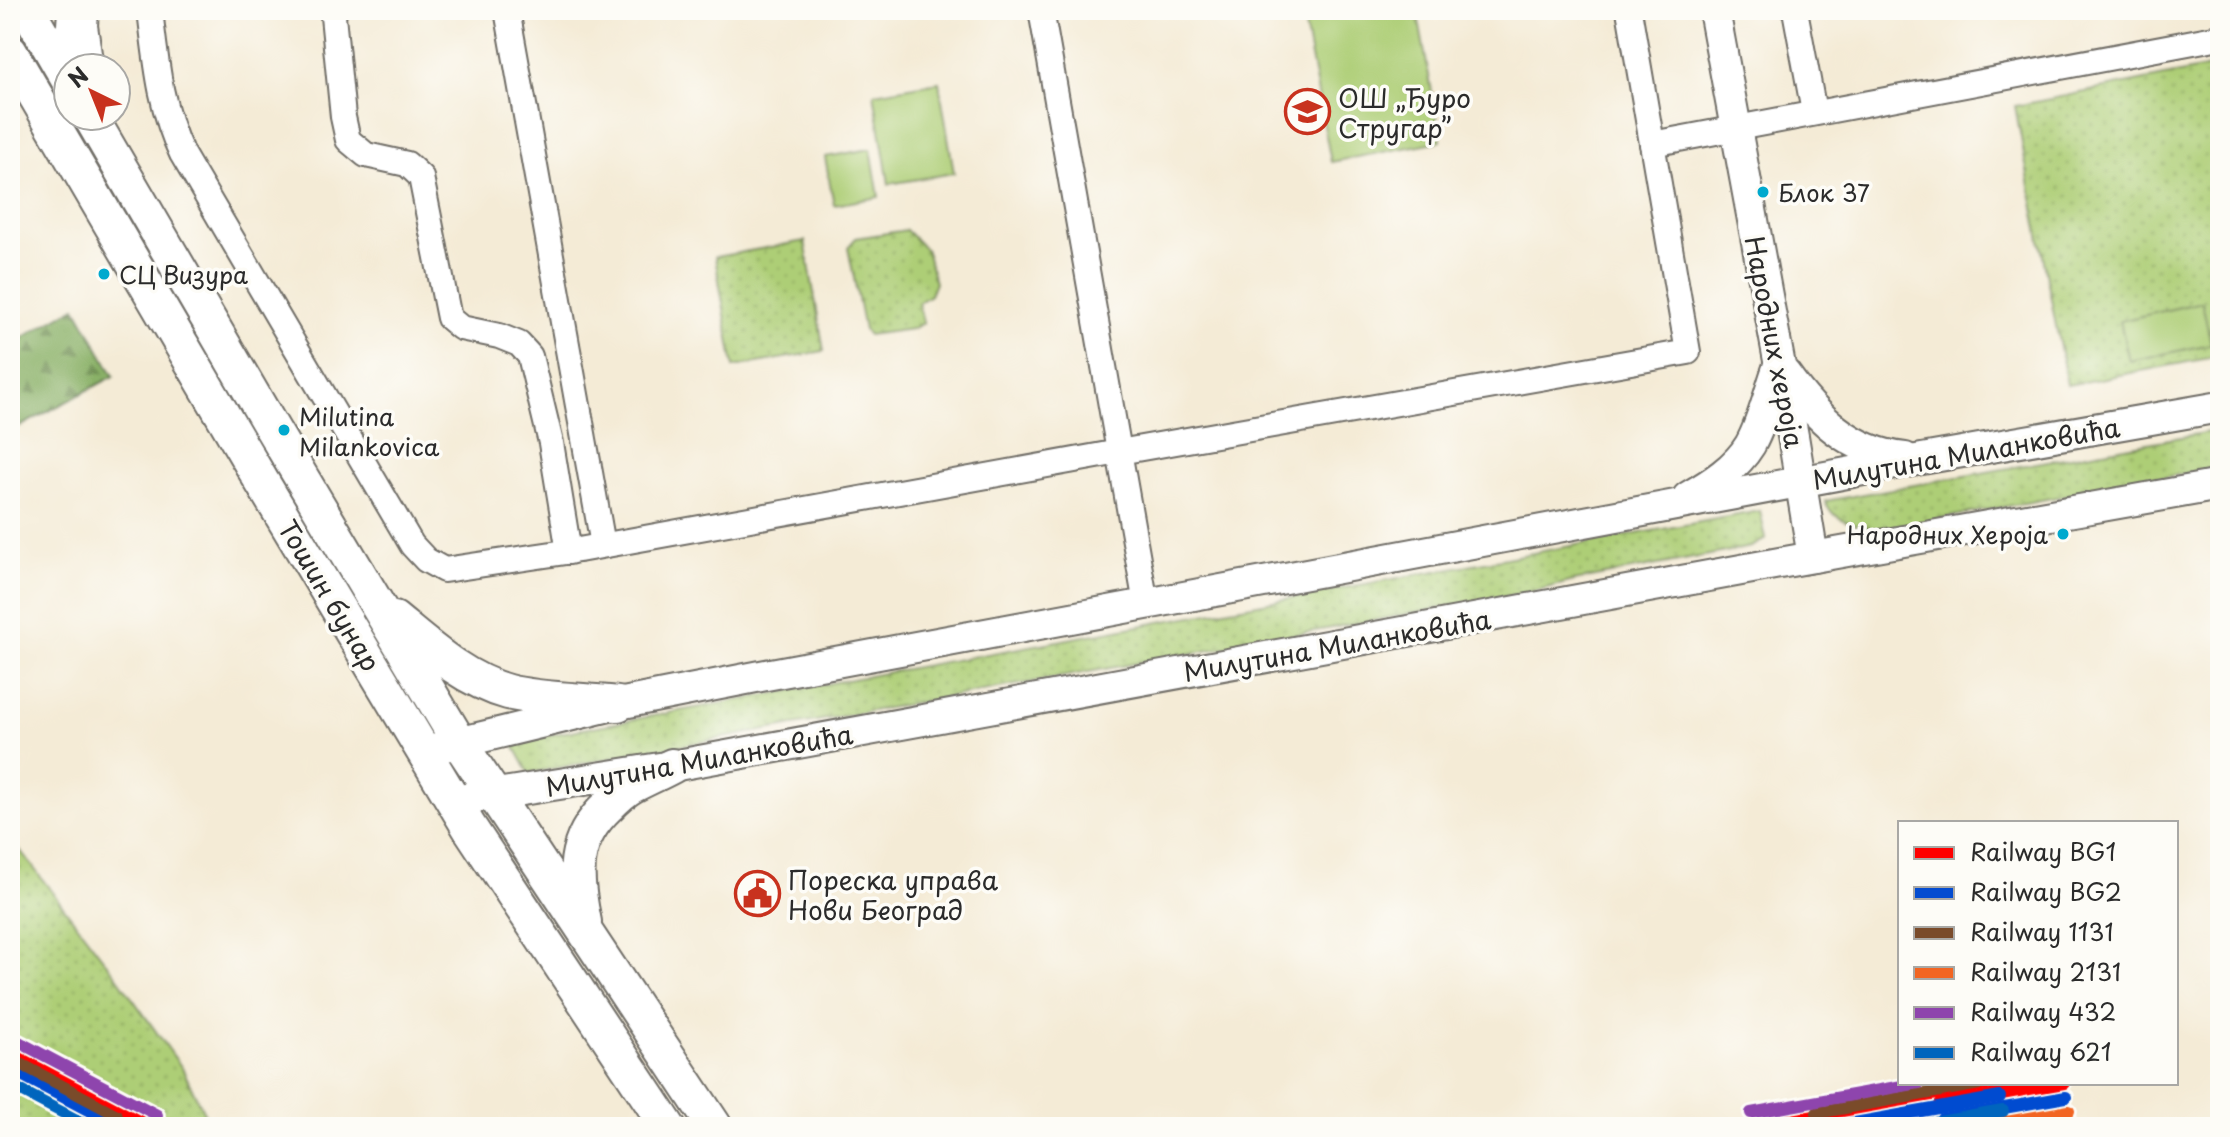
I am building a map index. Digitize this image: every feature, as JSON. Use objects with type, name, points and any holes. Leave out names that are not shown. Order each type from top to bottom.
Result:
[{"type":"highway","points":[[78,10],[81,52]]},
{"type":"main road","points":[[28,10],[52,52]]},
{"type":"main road","name":"Тошин бунар","points":[[10,52],[453,801],[668,1127]]},
{"type":"main road","name":"Тошин бунар","points":[[99,132],[459,742],[715,1127]]},
{"type":"main road","points":[[379,607],[479,681],[532,696],[618,704]]},
{"type":"main road","points":[[587,934],[578,888],[577,861],[585,834],[595,818],[615,799],[672,766]]},
{"type":"street","points":[[150,10],[170,130],[234,246],[412,545],[426,560],[444,570],[569,552],[1688,352],[1629,10]]},
{"type":"street","points":[[335,10],[333,16],[343,117],[348,140],[366,155],[407,164],[421,177],[449,318],[461,328],[519,344],[530,356],[551,443],[569,552]]},
{"type":"street","points":[[1041,10],[1146,604]]},
{"type":"street","name":"Народних хероја","points":[[1714,10],[1813,557]]},
{"type":"street","points":[[1795,10],[1814,112]]},
{"type":"street","points":[[515,11],[603,545]]},
{"type":"street","points":[[1652,144],[2220,37]]},
{"type":"street","points":[[1779,366],[1817,415],[1844,437],[1889,456],[1922,459]]},
{"type":"street","points":[[1669,508],[1724,473],[1748,448],[1779,366]]},
{"type":"street","name":"Милутина Миланковића","points":[[424,751],[618,704],[1922,459],[2220,407]]},
{"type":"street","name":"Милутина Миланковића","points":[[453,801],[672,766],[2220,485]]},
{"type":"green space","points":[[1302,10],[1417,10],[1441,141],[1331,162]]},
{"type":"green space","points":[[2220,65],[2220,356],[2067,385],[2015,106]]},
{"type":"green space","points":[[939,82],[954,173],[889,184],[874,93]]},
{"type":"green space","points":[[871,149],[879,197],[834,205],[825,157]]},
{"type":"green space","points":[[906,230],[926,250],[935,283],[930,295],[918,303],[923,323],[912,329],[868,335],[864,330],[848,247],[856,238]]},
{"type":"green space","points":[[805,241],[824,351],[734,367],[715,257]]},
{"type":"green space","points":[[2202,302],[2211,344],[2129,361],[2120,321]]},
{"type":"green space","points":[[76,307],[114,376],[10,432],[10,345]]},
{"type":"green space","points":[[2220,430],[2220,467],[1884,529],[1841,519],[1828,508],[1825,501]]},
{"type":"green space","points":[[1760,511],[1766,539],[1751,547],[1530,592],[529,773],[512,742]]},
{"type":"green space","points":[[10,837],[118,978],[182,1068],[211,1127],[10,1127]]},
{"type":"rail line","name":"432","points":[[17,1041],[157,1115]]},
{"type":"rail line","name":"BG1","points":[[10,1053],[150,1127]]},
{"type":"rail line","name":"1131","points":[[17,1062],[117,1115]]},
{"type":"rail line","name":"BG2","points":[[10,1069],[120,1127]]},
{"type":"rail line","name":"621","points":[[10,1085],[90,1127]]},
{"type":"rail line","name":"432","points":[[1751,1113],[1908,1085]]},
{"type":"rail line","name":"1131","points":[[1817,1113],[1974,1085]]},
{"type":"rail line","name":"BG1","points":[[1753,1127],[1987,1085]]},
{"type":"rail line","name":"BG1","points":[[1940,1105],[2053,1085]]},
{"type":"rail line","name":"BG2","points":[[1832,1127],[2000,1097]]},
{"type":"rail line","name":"BG2","points":[[1942,1119],[2066,1097]]},
{"type":"rail line","name":"621","points":[[1911,1127],[2003,1111]]},
{"type":"rail line","name":"2131","points":[[1977,1127],[2069,1111]]},
{"type":"place","name":"ОШ „Ђуро Стругар”","points":[[1307,112]]},
{"type":"place","name":"Блок 37","points":[[1763,192]]},
{"type":"place","name":"СЦ Визура","points":[[104,274]]},
{"type":"place","name":"Milutina Milankovica","points":[[284,430]]},
{"type":"place","name":"Народних Хероја","points":[[2063,534]]},
{"type":"place","name":"Пореска управа Нови Београд","points":[[757,894]]}]
